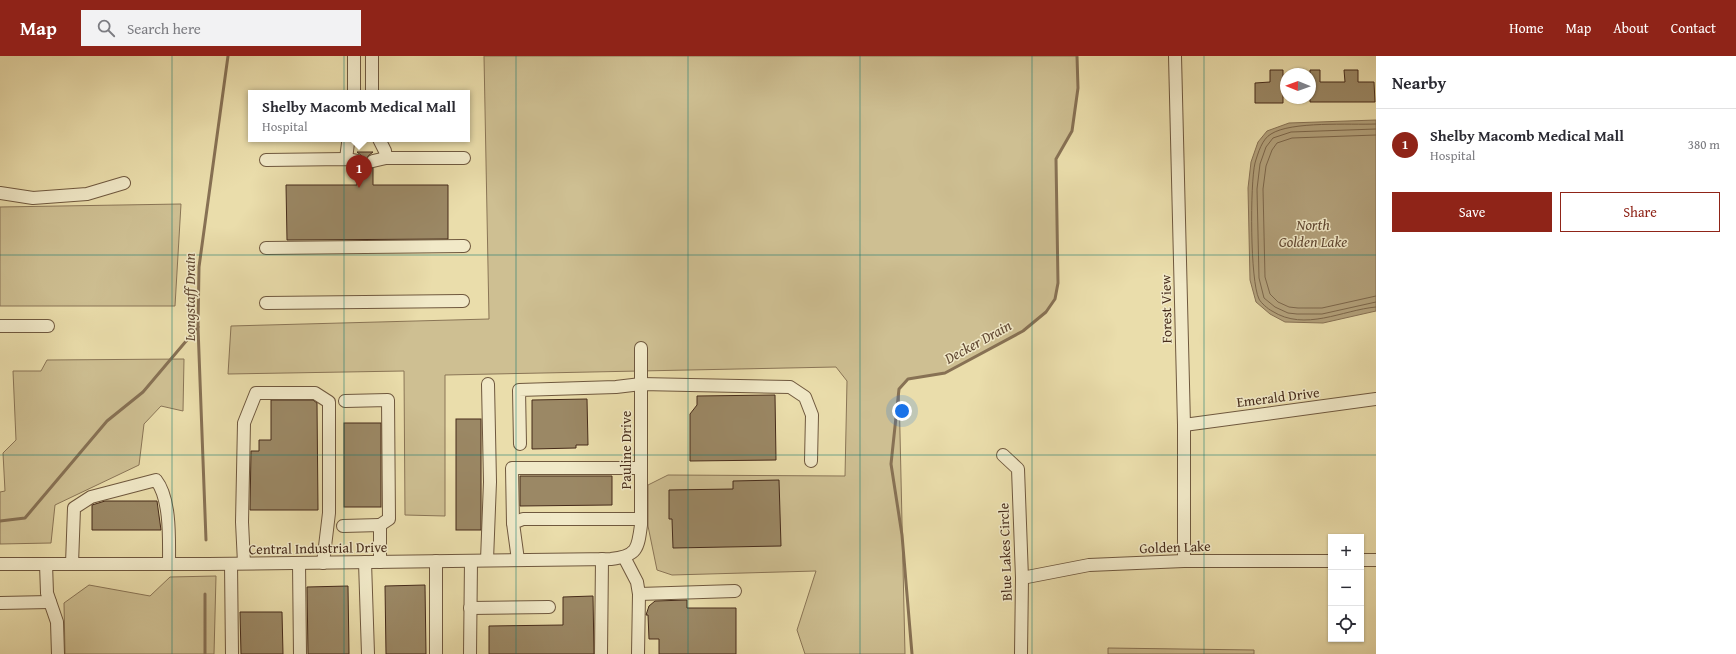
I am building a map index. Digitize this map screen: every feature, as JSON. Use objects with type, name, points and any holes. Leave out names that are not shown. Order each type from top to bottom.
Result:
[{"type":"street","points":[[354,56],[354,90]]},
{"type":"street","points":[[372,56],[372,90]]},
{"type":"street","name":"Forest View","points":[[1175,56],[1184,425],[1184,561]]},
{"type":"street","points":[[266,160],[352,160],[347,147],[349,142]]},
{"type":"street","points":[[380,142],[385,151],[386,158]]},
{"type":"street","points":[[373,161],[386,158],[464,158]]},
{"type":"street","points":[[0,193],[33,198],[87,194],[124,183]]},
{"type":"street","points":[[266,248],[464,246]]},
{"type":"street","points":[[266,303],[463,301]]},
{"type":"street","points":[[0,326],[48,326]]},
{"type":"street","name":"Pauline Drive","points":[[629,554],[639,541],[641,519],[640,348]]},
{"type":"street","points":[[487,560],[490,482],[488,384]]},
{"type":"street","points":[[520,444],[519,390],[616,388],[641,384],[790,387],[805,397],[812,415],[811,461]]},
{"type":"street","points":[[244,563],[242,522],[244,423],[256,393],[315,393],[329,402],[329,513],[323,562]]},
{"type":"street","name":"Emerald Drive","points":[[1184,425],[1376,399]]},
{"type":"street","points":[[343,526],[380,525],[389,519],[388,400],[345,401]]},
{"type":"street","name":"Blue Lakes Circle","points":[[1002,455],[1018,469],[1022,578],[1021,654]]},
{"type":"street","points":[[518,560],[513,523],[512,468],[641,468]]},
{"type":"street","points":[[72,564],[74,508],[91,497],[156,480],[162,488],[169,526],[169,564]]},
{"type":"street","points":[[513,523],[523,519],[641,519]]},
{"type":"street","points":[[380,525],[380,562]]},
{"type":"street","points":[[629,554],[639,594],[638,654]]},
{"type":"street","name":"Central Industrial Drive","points":[[0,564],[231,564],[602,559],[629,554]]},
{"type":"street","points":[[601,654],[602,559]]},
{"type":"street","name":"Golden Lake","points":[[1022,578],[1089,565],[1184,561],[1328,560]]},
{"type":"street","points":[[1364,560],[1376,560]]},
{"type":"street","points":[[436,561],[436,654]]},
{"type":"street","points":[[470,654],[471,561]]},
{"type":"street","points":[[365,562],[368,654]]},
{"type":"street","points":[[299,563],[300,654]]},
{"type":"street","points":[[46,564],[47,593],[57,622],[58,654]]},
{"type":"street","points":[[231,564],[232,654]]},
{"type":"street","points":[[639,594],[735,590]]},
{"type":"street","points":[[0,603],[50,602]]},
{"type":"street","points":[[470,608],[549,608]]},
{"type":"shaded area","points":[[484,56],[1077,56],[1078,88],[1072,131],[1056,159],[1058,283],[1055,299],[1046,312],[1023,331],[945,373],[908,379],[899,389],[905,654],[805,654],[797,630],[816,571],[672,575],[657,570],[648,526],[648,485],[668,475],[845,476],[847,381],[836,367],[445,375],[445,516],[405,515],[404,371],[228,374],[231,326],[489,319]]},
{"type":"shaded area","points":[[181,204],[175,306],[0,306],[0,207]]},
{"type":"shaded area","points":[[184,359],[183,411],[161,406],[144,424],[139,465],[55,505],[51,543],[0,544],[0,492],[5,491],[3,453],[16,440],[13,371],[41,371],[47,360]]},
{"type":"shaded area","points":[[216,576],[214,654],[65,654],[64,603],[89,585],[150,596],[170,577]]},
{"type":"shaded area","points":[[1108,648],[1254,650],[1254,654],[1108,654]]},
{"type":"water","name":"North Golden Lake","points":[[1376,120],[1376,311],[1323,323],[1285,322],[1270,314],[1256,302],[1250,280],[1248,188],[1251,162],[1258,142],[1267,131],[1289,123]]},
{"type":"building","points":[[1270,70],[1280,70],[1280,103],[1255,103],[1255,83],[1270,82]]},
{"type":"building","points":[[1316,70],[1320,70],[1320,82],[1345,82],[1344,70],[1358,70],[1358,82],[1374,82],[1375,102],[1316,102]]},
{"type":"building","points":[[357,152],[373,152],[368,156],[366,162],[368,166],[373,168],[373,185],[448,185],[448,239],[287,240],[286,185],[357,185],[357,168],[362,166],[364,162],[362,156]]},
{"type":"building","points":[[775,395],[776,460],[690,461],[690,414],[697,405],[697,396]]},
{"type":"building","points":[[587,399],[588,445],[576,445],[576,448],[532,449],[532,400]]},
{"type":"building","points":[[271,400],[313,400],[317,403],[318,510],[250,510],[251,451],[259,451],[259,440],[271,440]]},
{"type":"building","points":[[456,419],[481,419],[481,530],[456,530]]},
{"type":"building","points":[[344,423],[381,423],[381,507],[344,507]]},
{"type":"building","points":[[520,476],[612,476],[612,505],[520,506]]},
{"type":"building","points":[[779,480],[781,546],[673,548],[672,519],[669,519],[669,490],[733,489],[733,481]]},
{"type":"building","points":[[105,501],[157,501],[161,530],[92,530],[92,505]]},
{"type":"building","points":[[425,585],[426,654],[386,654],[385,586]]},
{"type":"building","points":[[348,586],[349,654],[308,654],[307,587]]},
{"type":"building","points":[[593,596],[594,654],[489,654],[489,626],[563,625],[563,597]]},
{"type":"building","points":[[687,600],[687,608],[736,608],[736,654],[659,654],[659,639],[649,639],[648,615],[646,615],[649,606],[655,601]]},
{"type":"building","points":[[240,612],[282,612],[283,654],[241,654]]},
{"type":"waterway","name":"Longstaff Drain","points":[[206,540],[198,327],[199,267],[228,56]]},
{"type":"waterway","name":"Decker Drain","points":[[912,654],[902,535],[891,464],[899,389],[908,379],[945,373],[1023,331],[1046,312],[1055,299],[1058,283],[1056,159],[1072,131],[1078,88],[1077,56]]},
{"type":"waterway","points":[[0,521],[25,518],[107,421],[143,392],[198,327]]},
{"type":"waterway","name":"Longstaff Drain","points":[[205,594],[205,654]]},
{"type":"place","name":"Shelby Macomb Medical Mall","points":[[359,188]]}]
